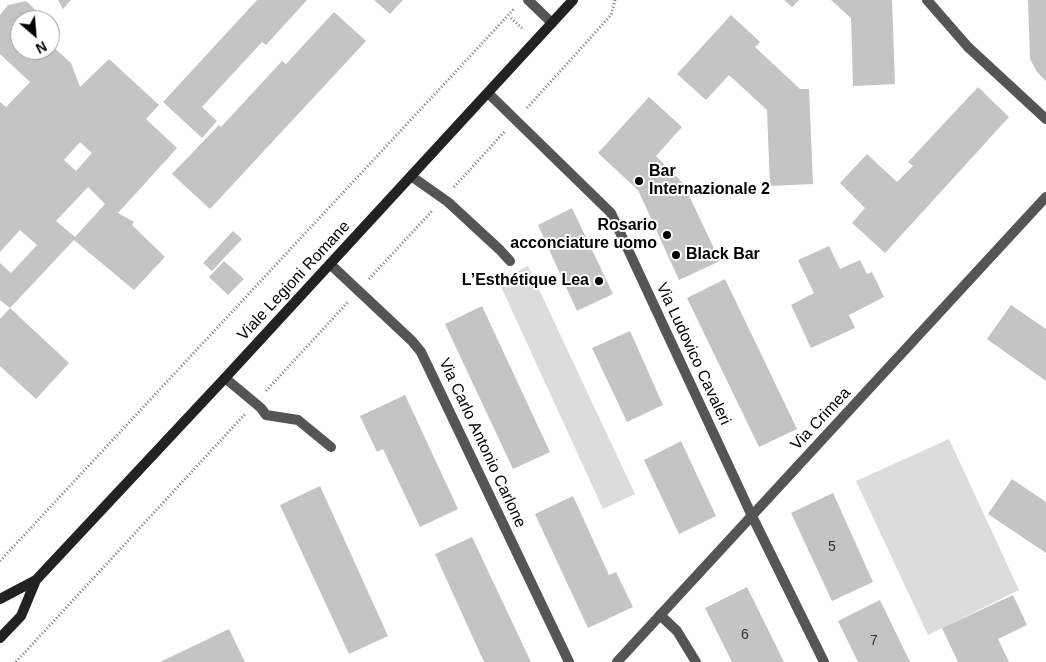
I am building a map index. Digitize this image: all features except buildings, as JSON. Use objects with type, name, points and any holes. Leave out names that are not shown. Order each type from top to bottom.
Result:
[{"type":"main road","name":"Viale Legioni Romane","points":[[0,600],[36,580],[573,0]]},
{"type":"main road","name":"Viale Legioni Romane","points":[[0,638],[21,616],[36,580]]},
{"type":"street","points":[[528,0],[552,23]]},
{"type":"street","points":[[927,0],[968,47],[1046,120]]},
{"type":"street","name":"Via Ludovico Cavaleri","points":[[488,92],[611,213],[752,516],[824,662]]},
{"type":"street","points":[[411,176],[443,198],[510,261]]},
{"type":"street","name":"Via Crimea","points":[[617,662],[1046,197]]},
{"type":"street","name":"Via Carlo Antonio Carlone","points":[[330,264],[412,341],[421,352],[569,662]]},
{"type":"street","points":[[225,378],[261,408],[266,415],[298,420],[331,447]]},
{"type":"street","points":[[660,615],[678,631],[696,662]]},
{"type":"path","points":[[525,110],[611,16],[616,0]]},
{"type":"path","points":[[0,561],[509,17],[527,32]]},
{"type":"path","points":[[16,662],[508,128]]},
{"type":"shaded area","points":[[528,266],[635,494],[603,509],[498,280]]},
{"type":"shaded area","points":[[949,439],[1019,590],[928,635],[856,481]]},
{"type":"place","name":"Bar Internazionale 2","points":[[639,181]]},
{"type":"place","name":"Rosario acconciature uomo","points":[[667,235]]},
{"type":"place","name":"Black Bar","points":[[676,255]]},
{"type":"place","name":"L’Esthétique Lea","points":[[599,281]]}]
